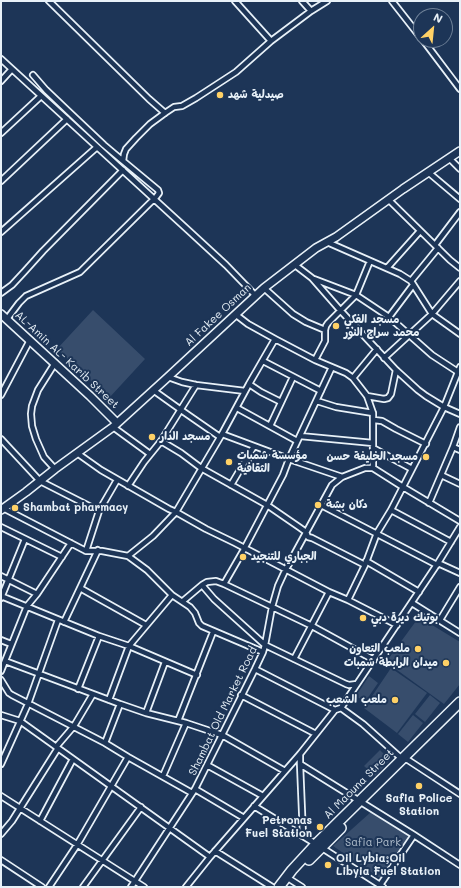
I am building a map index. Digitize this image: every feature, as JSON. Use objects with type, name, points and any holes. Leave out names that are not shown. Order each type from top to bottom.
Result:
[{"type":"highway","name":"Al Maouna Street","points":[[279,887],[292,870],[362,803],[460,702]]},
{"type":"highway","points":[[405,759],[460,709]]},
{"type":"highway","points":[[288,884],[319,845]]},
{"type":"street","points":[[49,1],[164,113]]},
{"type":"street","points":[[235,1],[271,41]]},
{"type":"street","points":[[302,1],[311,11]]},
{"type":"street","points":[[123,160],[126,149],[150,124],[164,113],[174,107],[182,106],[236,72],[271,41],[327,1]]},
{"type":"street","points":[[392,1],[413,28]]},
{"type":"street","points":[[429,48],[460,88]]},
{"type":"street","points":[[1,59],[226,265],[255,295]]},
{"type":"street","points":[[1,81],[12,69]]},
{"type":"street","points":[[7,319],[18,303],[26,296],[80,272],[159,193],[158,190],[62,106],[33,75]]},
{"type":"street","points":[[1,133],[41,96]]},
{"type":"street","points":[[1,181],[67,119]]},
{"type":"street","points":[[1,232],[97,147]]},
{"type":"street","name":"Al Fakee Osman","points":[[2,509],[115,425],[255,295],[316,248],[345,231],[460,151]]},
{"type":"street","points":[[449,158],[460,169]]},
{"type":"street","points":[[1,293],[12,285],[43,251],[123,170]]},
{"type":"street","points":[[428,172],[460,200]]},
{"type":"street","points":[[389,200],[460,268]]},
{"type":"street","points":[[389,317],[460,212]]},
{"type":"street","points":[[387,268],[420,231]]},
{"type":"street","points":[[327,242],[400,274],[412,283],[432,314],[460,334]]},
{"type":"street","points":[[315,360],[324,341],[325,330],[328,323],[356,295],[370,261]]},
{"type":"street","points":[[294,265],[312,278],[384,358],[418,390],[444,407],[460,414]]},
{"type":"street","points":[[312,278],[356,295],[389,317],[432,355],[459,374],[426,444],[377,534],[348,600]]},
{"type":"street","points":[[384,358],[432,314],[460,281]]},
{"type":"street","points":[[264,288],[293,314],[306,322],[325,330]]},
{"type":"street","name":"AL-Amin AL- Karib Street","points":[[1,314],[90,396],[115,425]]},
{"type":"street","points":[[235,314],[248,324],[275,339],[353,378],[367,396],[373,413],[373,468]]},
{"type":"street","points":[[128,556],[153,536],[176,512],[221,436],[275,339]]},
{"type":"street","points":[[1,395],[30,340]]},
{"type":"street","points":[[353,378],[377,349]]},
{"type":"street","points":[[263,361],[321,392]]},
{"type":"street","points":[[55,364],[38,390],[32,406],[31,414],[32,426],[36,439],[44,457],[55,469]]},
{"type":"street","points":[[224,584],[245,548],[283,475],[298,439],[332,367]]},
{"type":"street","points":[[367,396],[384,399],[388,398],[391,394],[396,370]]},
{"type":"street","points":[[168,377],[196,385],[245,391]]},
{"type":"street","points":[[270,426],[293,377]]},
{"type":"street","points":[[249,384],[261,392],[282,402]]},
{"type":"street","points":[[128,486],[161,441],[196,385]]},
{"type":"street","points":[[153,390],[180,410],[221,436],[342,477]]},
{"type":"street","points":[[317,401],[336,407],[373,413]]},
{"type":"street","points":[[237,408],[298,439],[373,445],[412,469]]},
{"type":"street","points":[[374,420],[382,421],[396,430],[426,444]]},
{"type":"street","points":[[115,425],[150,454]]},
{"type":"street","points":[[429,503],[460,427]]},
{"type":"street","points":[[1,439],[40,481],[99,511]]},
{"type":"street","points":[[161,441],[202,468],[267,505],[306,532],[308,537],[365,563],[419,592]]},
{"type":"street","points":[[231,485],[254,446]]},
{"type":"street","points":[[453,447],[460,450]]},
{"type":"street","points":[[77,454],[117,480],[206,529],[329,592],[396,624]]},
{"type":"street","points":[[265,645],[272,607],[278,586],[332,484],[342,477],[365,468],[373,468],[403,488],[460,521]]},
{"type":"street","points":[[441,475],[460,484]]},
{"type":"street","points":[[86,551],[99,511],[117,480]]},
{"type":"street","points":[[321,505],[438,564],[460,573]]},
{"type":"street","points":[[2,509],[86,551],[98,550],[128,556],[147,570],[172,595],[190,607],[195,613],[199,624],[214,632],[263,652]]},
{"type":"street","points":[[391,510],[451,542]]},
{"type":"street","points":[[1,527],[62,557]]},
{"type":"street","points":[[186,887],[215,851],[300,754],[335,710],[341,708],[374,660],[396,624],[438,564],[460,527]]},
{"type":"street","points":[[25,539],[1,597],[27,606],[99,636],[129,646],[197,675]]},
{"type":"street","points":[[1,671],[27,606],[37,594],[71,543]]},
{"type":"street","points":[[64,622],[98,550]]},
{"type":"street","points":[[1,576],[37,594]]},
{"type":"street","points":[[183,601],[202,585],[211,581],[216,581],[312,626],[374,660]]},
{"type":"street","points":[[202,585],[214,599],[265,645]]},
{"type":"street","points":[[440,620],[460,587]]},
{"type":"street","points":[[80,588],[146,625]]},
{"type":"street","points":[[294,659],[329,592]]},
{"type":"street","points":[[109,700],[129,646],[172,595]]},
{"type":"street","points":[[412,603],[460,633]]},
{"type":"street","points":[[1,764],[28,704],[58,620]]},
{"type":"street","points":[[178,721],[214,632]]},
{"type":"street","points":[[78,689],[99,636]]},
{"type":"street","points":[[1,640],[11,644]]},
{"type":"street","name":"Shambat Old Market Road","points":[[131,887],[194,791],[255,669],[265,645],[346,684],[357,684]]},
{"type":"street","points":[[5,661],[146,713],[186,723],[222,735],[285,771]]},
{"type":"street","points":[[146,713],[165,662]]},
{"type":"street","points":[[255,669],[335,710]]},
{"type":"street","points":[[1,680],[12,696],[105,742],[128,757],[244,818]]},
{"type":"street","points":[[1,834],[12,821],[57,748],[74,726],[93,694]]},
{"type":"street","points":[[241,695],[316,734]]},
{"type":"street","points":[[105,742],[120,704]]},
{"type":"street","points":[[341,708],[405,759],[460,794]]},
{"type":"street","points":[[1,715],[20,721],[210,858]]},
{"type":"street","points":[[163,776],[186,723]]},
{"type":"street","points":[[300,754],[303,836]]},
{"type":"street","points":[[49,887],[77,845],[128,757]]},
{"type":"street","points":[[40,821],[73,759]]},
{"type":"street","points":[[300,764],[460,865]]},
{"type":"street","points":[[207,765],[263,796]]},
{"type":"street","points":[[1,796],[144,887]]},
{"type":"street","points":[[254,806],[319,845],[382,886],[414,835]]},
{"type":"street","points":[[83,887],[141,807]]},
{"type":"street","points":[[215,851],[272,887]]},
{"type":"street","points":[[1,860],[42,887]]},
{"type":"street","points":[[288,884],[302,887]]},
{"type":"green space","points":[[93,310],[145,359],[109,398],[57,349]]},
{"type":"green space","points":[[419,617],[460,642],[460,684],[444,704],[386,662]]},
{"type":"green space","name":"ملعب الشعب","points":[[391,668],[427,693],[397,733],[364,708]]},
{"type":"green space","points":[[369,676],[378,683],[365,702],[356,696]]},
{"type":"green space","points":[[430,695],[440,703],[425,722],[415,714]]},
{"type":"green space","points":[[413,715],[423,723],[408,742],[398,734]]},
{"type":"green space","points":[[380,750],[390,760],[375,776],[364,766]]},
{"type":"green space","name":"Safia Park","points":[[371,812],[410,836],[380,878],[333,846]]},
{"type":"place","name":"صيدلية شهد","points":[[220,95]]},
{"type":"place","name":"مسجد الفكي محمد سراج النور","points":[[336,326]]},
{"type":"place","name":"مسجد الدار","points":[[152,437]]},
{"type":"place","name":"مسجد الخليفة حسن","points":[[426,457]]},
{"type":"place","name":"مؤسسة شمبات الثقافية","points":[[229,462]]},
{"type":"place","name":"دكان بشة","points":[[318,505]]},
{"type":"place","name":"Shambat pharmacy","points":[[15,508]]},
{"type":"place","name":"الجباري للتنجيد","points":[[243,557]]},
{"type":"place","name":"بوتيك ديرة دبي","points":[[363,618]]},
{"type":"place","name":"ملعب التعاون","points":[[418,649]]},
{"type":"place","name":"ميدان الرابطة شمبات","points":[[446,663]]},
{"type":"place","name":"ملعب الشعب","points":[[395,700]]},
{"type":"place","name":"Safia Police Station","points":[[419,786]]},
{"type":"place","name":"Petronas Fuel Station","points":[[320,827]]},
{"type":"place","name":"Oil Lybia;Oil Libyia Fuel Station","points":[[328,865]]}]
